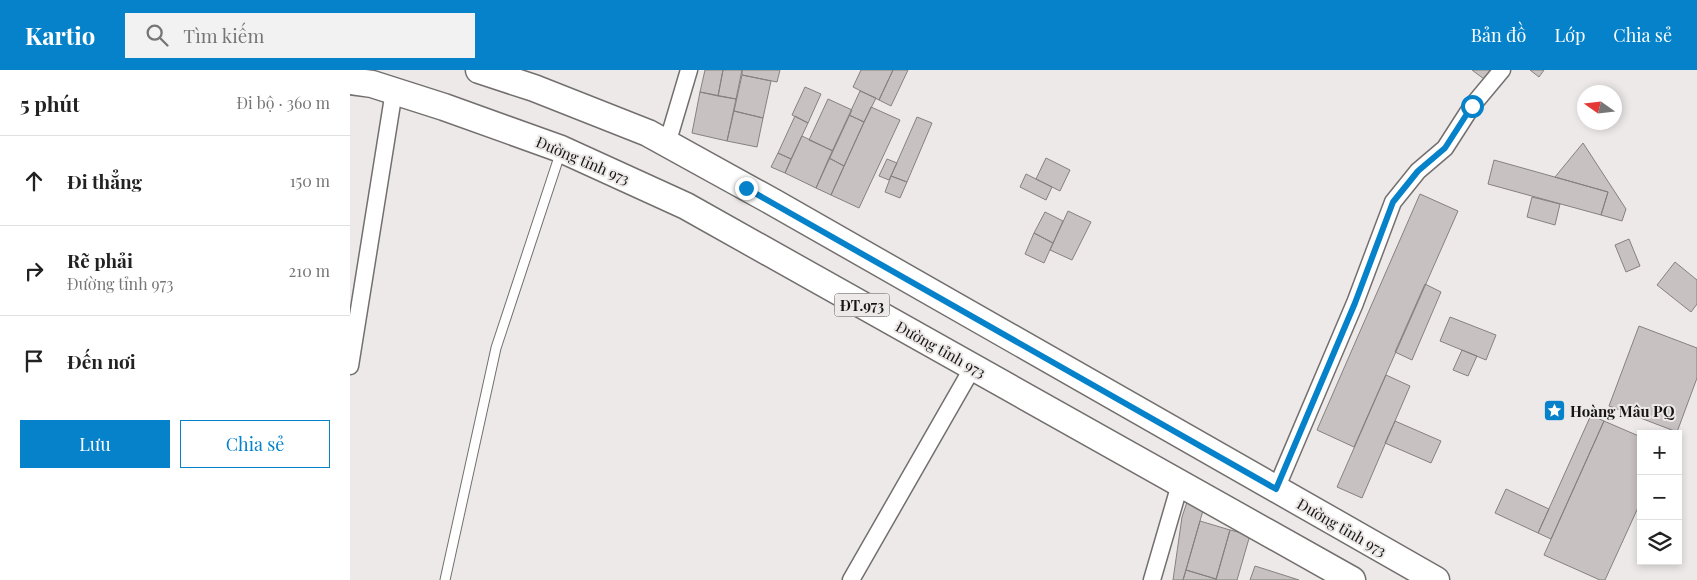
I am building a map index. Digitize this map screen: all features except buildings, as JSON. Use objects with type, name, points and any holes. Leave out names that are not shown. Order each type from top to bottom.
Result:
[{"type":"main road","name":"Đường tỉnh 973","points":[[479,70],[534,88],[648,134],[667,144],[903,276],[1436,580]]},
{"type":"main road","name":"Đường tỉnh 973","points":[[350,81],[372,84],[444,107],[561,149],[686,206],[1347,577]]},
{"type":"main road","points":[[1347,577],[1360,538]]},
{"type":"street","points":[[667,144],[689,70]]},
{"type":"street","points":[[1276,489],[1355,303],[1393,202],[1418,171],[1445,148],[1472,106],[1502,70]]},
{"type":"street","points":[[350,366],[394,91]]},
{"type":"street","points":[[851,580],[973,367]]},
{"type":"street","points":[[1152,580],[1180,484]]},
{"type":"lane","points":[[445,580],[496,348],[561,149]]},
{"type":"place","name":"Hoàng Mâu PQ","points":[[1554,411]]},
{"type":"route","points":[[746,188],[1276,489],[1355,303],[1393,202],[1418,171],[1445,148],[1472,106]]}]
